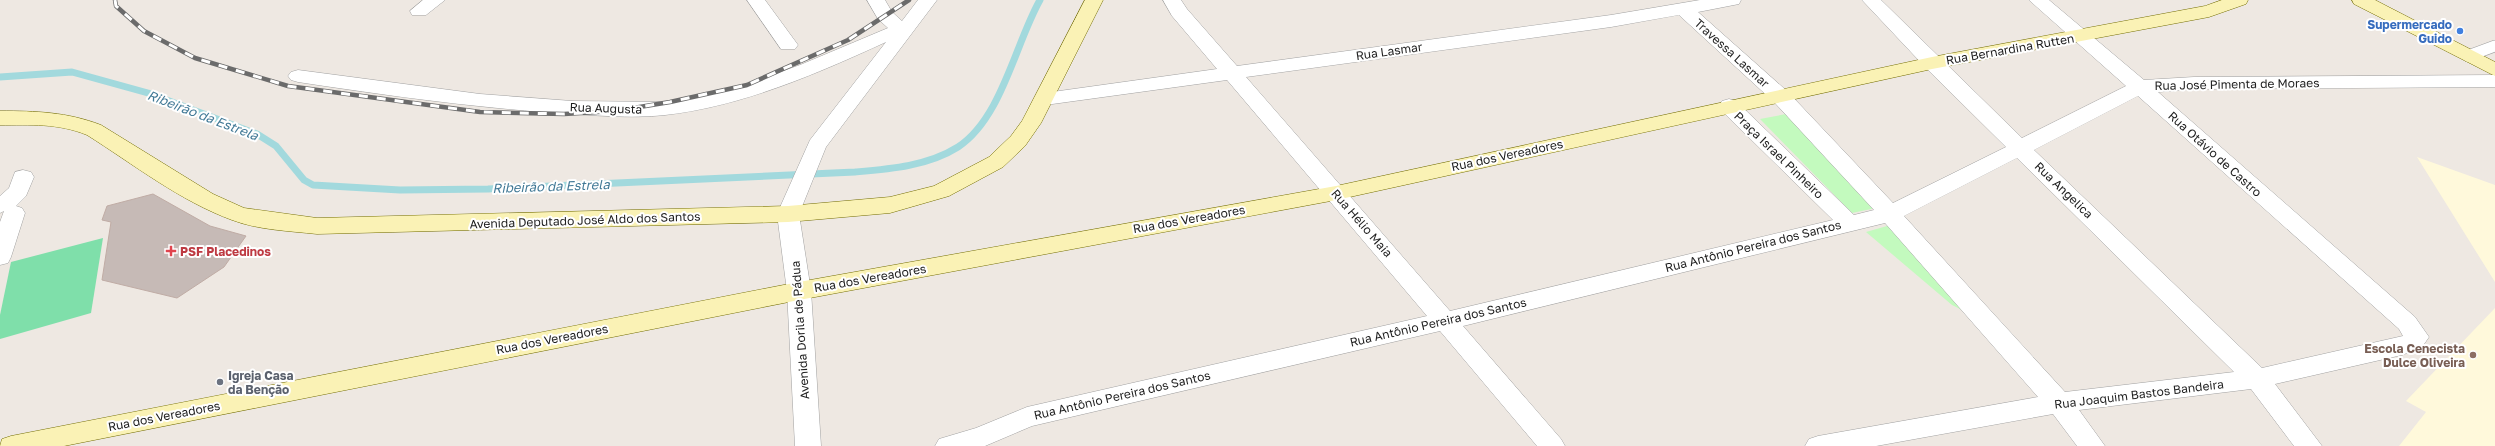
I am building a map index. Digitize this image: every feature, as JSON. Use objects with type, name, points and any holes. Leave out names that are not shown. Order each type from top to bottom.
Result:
[{"type":"street","points":[[419,11],[436,0]]},
{"type":"street","points":[[756,0],[788,46]]},
{"type":"street","points":[[876,0],[886,16],[903,32]]},
{"type":"street","name":"Avenida Deputado José Aldo dos Santos","points":[[0,118],[48,118],[74,122],[94,130],[206,199],[240,215],[280,222],[317,226],[393,226],[890,205],[941,190],[996,162],[1018,141],[1045,99],[1094,0]]},
{"type":"street","name":"Rua Hélio Maia","points":[[1172,0],[1179,12],[1336,192],[1552,446]]},
{"type":"street","name":"Rua Lasmar","points":[[1045,99],[1231,72],[1611,21],[1732,0]]},
{"type":"street","name":"Rua Angelica","points":[[1871,0],[1932,63],[2022,148],[2257,379],[2309,446]]},
{"type":"street","name":"Rua Otávio de Castro","points":[[2038,0],[2078,36],[2140,86],[2390,310]]},
{"type":"street","name":"Rua Bernardina Rutten","points":[[1781,97],[1932,63],[2209,11],[2240,0]]},
{"type":"street","points":[[2361,0],[2495,70]]},
{"type":"street","points":[[790,209],[818,145],[925,3]]},
{"type":"street","name":"Travessa Lasmar","points":[[1684,9],[1781,97]]},
{"type":"street","name":"Rua Augusta","points":[[298,76],[407,92],[514,104],[664,109],[696,104],[768,85],[890,33],[903,32]]},
{"type":"street","name":"Rua José Pimenta de Moraes","points":[[1890,214],[2022,148],[2140,86],[2194,83],[2495,81]]},
{"type":"street","points":[[1781,97],[1890,214],[2059,403],[2092,446]]},
{"type":"street","name":"Praça Israel Pinheiro","points":[[1729,106],[1781,97]]},
{"type":"street","name":"Praça Israel Pinheiro","points":[[1729,106],[1848,222]]},
{"type":"street","name":"Rua dos Vereadores","points":[[11,446],[76,440],[799,291],[1336,192],[1729,106]]},
{"type":"street","points":[[0,257],[7,208],[19,191],[23,177]]},
{"type":"street","name":"Avenida Dorila de Pádua","points":[[790,209],[799,291],[808,446]]},
{"type":"street","points":[[1848,222],[1890,214]]},
{"type":"street","name":"Rua Antônio Pereira dos Santos","points":[[948,446],[982,438],[1027,416],[1446,320],[1848,222]]},
{"type":"street","name":"Rua Joaquim Bastos Bandeira","points":[[1818,446],[2059,403],[2257,379],[2414,342],[2417,337],[2412,328],[2390,310]]},
{"type":"lane","points":[[2468,56],[2495,46]]},
{"type":"shaded area","points":[[2417,157],[2495,185],[2495,282]]},
{"type":"shaded area","name":"Escola Cenecista Dulce Oliveira","points":[[2495,308],[2495,446],[2399,446],[2426,412],[2406,401]]},
{"type":"green space","points":[[1786,114],[1876,208],[1852,213],[1760,119]]},
{"type":"green space","points":[[1894,224],[1970,314],[1952,305],[1866,232]]},
{"type":"green space","points":[[103,238],[91,313],[0,339],[0,315],[11,262]]},
{"type":"building","name":"PSF Placedinos","points":[[153,194],[210,226],[246,236],[224,267],[177,298],[102,280],[111,222],[102,220],[107,206]]},
{"type":"waterway","name":"Ribeirão da Estrela","points":[[0,77],[72,72],[148,93],[257,134],[276,146],[304,180],[313,185],[400,190],[488,189],[855,172],[908,166],[934,158],[958,147],[973,134],[986,118],[997,99],[1040,0]]},
{"type":"railway","points":[[115,0],[116,6],[144,31],[195,58],[288,86],[480,112],[564,114],[615,111],[670,102],[747,85],[848,40],[909,0]]},
{"type":"place","name":"Supermercado Guido","points":[[2460,31]]},
{"type":"place","name":"PSF Placedinos","points":[[171,251]]},
{"type":"place","name":"Escola Cenecista Dulce Oliveira","points":[[2473,355]]},
{"type":"place","name":"Igreja Casa da Benção","points":[[220,382]]}]
